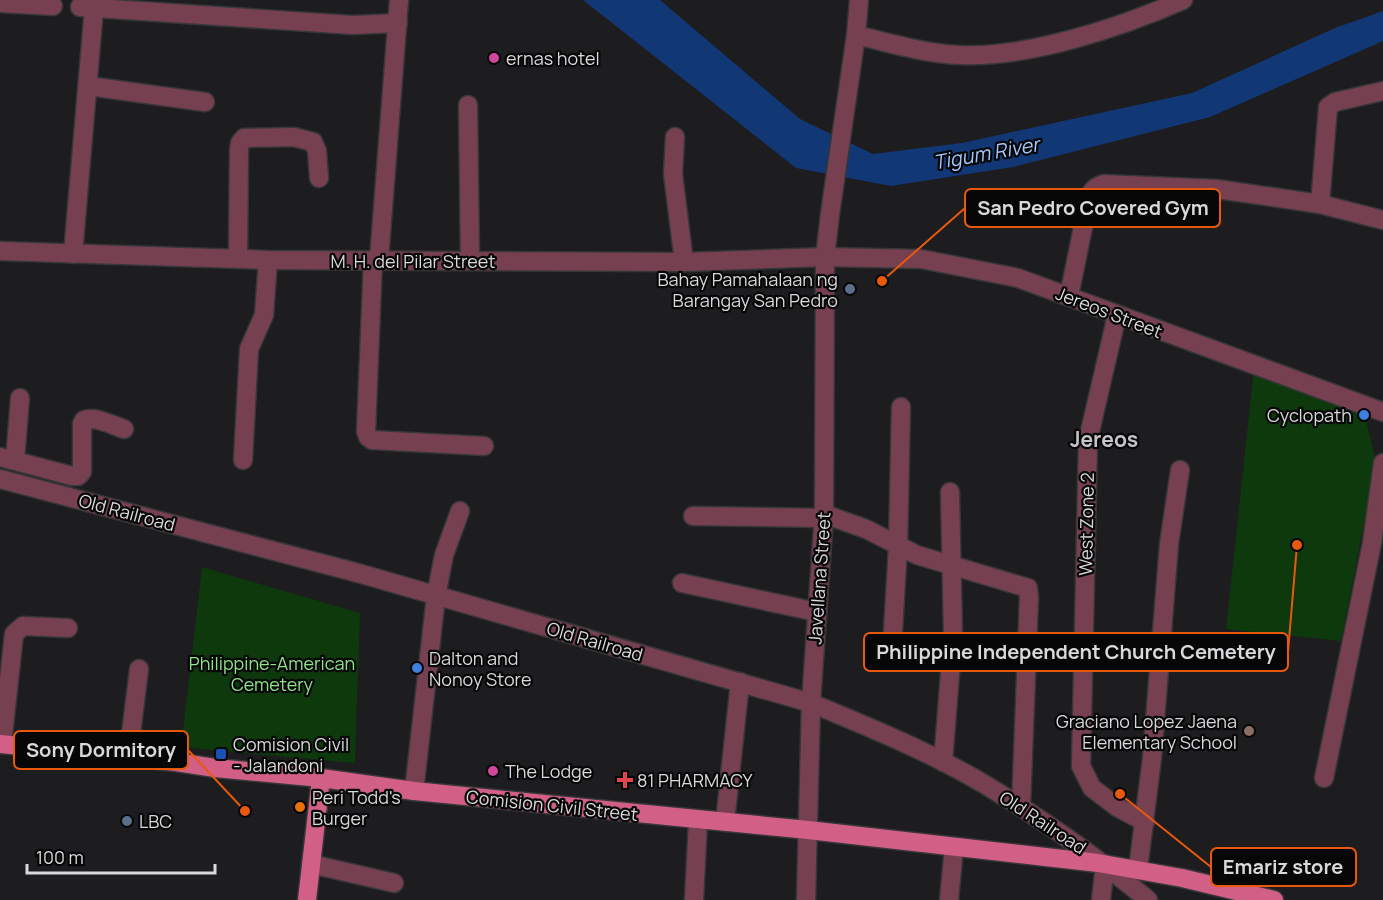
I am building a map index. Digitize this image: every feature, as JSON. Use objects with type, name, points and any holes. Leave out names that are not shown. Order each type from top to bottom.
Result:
[{"type":"main road","name":"Comision Civil Street","points":[[1,744],[321,778],[414,791],[698,821],[808,830],[1105,864],[1138,869],[1274,900]]},
{"type":"main road","points":[[307,900],[321,778]]},
{"type":"street","points":[[399,0],[376,260],[366,431],[368,438],[372,440],[484,446]]},
{"type":"street","name":"Javellana Street","points":[[806,900],[811,704],[823,516],[825,257],[859,0]]},
{"type":"street","points":[[855,43],[976,56],[1050,44],[1114,27],[1183,0]]},
{"type":"street","points":[[0,3],[53,6]]},
{"type":"street","points":[[74,254],[88,86],[87,8],[353,25],[398,23]]},
{"type":"street","points":[[88,86],[206,102]]},
{"type":"street","points":[[1320,204],[1328,107],[1335,102],[1383,91]]},
{"type":"street","points":[[468,105],[470,261]]},
{"type":"street","points":[[238,259],[239,150],[244,138],[294,137],[313,142],[317,151],[319,178]]},
{"type":"street","points":[[675,137],[673,174],[684,262]]},
{"type":"street","points":[[1069,296],[1089,198],[1097,186],[1104,184],[1217,189],[1320,204],[1383,220]]},
{"type":"street","name":"M. H. del Pilar Street","points":[[0,251],[268,260],[684,262],[825,257]]},
{"type":"street","name":"Jereos Street","points":[[825,257],[921,259],[1018,278],[1117,315],[1381,406]]},
{"type":"street","points":[[243,460],[249,349],[264,315],[268,260]]},
{"type":"street","name":"West Zone 2","points":[[1117,315],[1088,440],[1081,766],[1092,788],[1118,807],[1145,822]]},
{"type":"street","points":[[20,398],[7,458],[78,476],[82,472],[83,464],[82,424],[84,420],[88,418],[124,429]]},
{"type":"street","points":[[893,631],[898,546],[901,407]]},
{"type":"street","points":[[1324,778],[1377,544],[1383,463]]},
{"type":"street","points":[[1138,869],[1156,717],[1169,544],[1180,470]]},
{"type":"street","name":"Old Railroad","points":[[0,478],[436,596],[811,704],[864,725],[984,784],[1105,864],[1148,900]]},
{"type":"street","points":[[943,762],[953,636],[951,492]]},
{"type":"street","points":[[414,791],[436,596],[444,555],[460,511]]},
{"type":"street","points":[[693,516],[823,516],[866,529],[917,555],[1028,588],[1021,807]]},
{"type":"street","points":[[682,583],[817,612]]},
{"type":"street","points":[[1,744],[14,634],[22,626],[68,628]]},
{"type":"street","points":[[128,758],[139,669]]},
{"type":"street","points":[[725,822],[740,682]]},
{"type":"street","points":[[694,900],[698,821]]},
{"type":"street","points":[[949,900],[954,847]]},
{"type":"street","points":[[311,864],[394,883]]},
{"type":"street","points":[[1101,900],[1105,864]]},
{"type":"green space","points":[[1254,368],[1362,403],[1376,462],[1341,641],[1226,629]]},
{"type":"green space","name":"Philippine-American Cemetery","points":[[202,567],[360,613],[355,763],[181,747]]},
{"type":"water","name":"Tigum River","points":[[583,0],[660,0],[800,119],[873,154],[962,143],[1192,93],[1335,28],[1383,11],[1383,41],[1210,117],[1013,167],[891,186],[796,168]]},
{"type":"place","name":"ernas hotel","points":[[494,58]]},
{"type":"place","name":"San Pedro Covered Gym","points":[[882,281]]},
{"type":"place","name":"Bahay Pamahalaan ng Barangay San Pedro","points":[[850,289]]},
{"type":"place","name":"Cyclopath","points":[[1364,415]]},
{"type":"place","name":"Philippine Independent Church Cemetery","points":[[1297,545]]},
{"type":"place","name":"Dalton and Nonoy Store","points":[[417,668]]},
{"type":"place","name":"Graciano Lopez Jaena Elementary School","points":[[1249,731]]},
{"type":"place","name":"Comision Civil - Jalandoni","points":[[221,754]]},
{"type":"place","name":"The Lodge","points":[[493,771]]},
{"type":"place","name":"81 PHARMACY","points":[[625,780]]},
{"type":"place","name":"Emariz store","points":[[1120,794]]},
{"type":"place","name":"Peri Todd's Burger","points":[[300,807]]},
{"type":"place","name":"Sony Dormitory","points":[[245,811]]},
{"type":"place","name":"LBC","points":[[127,821]]},
{"type":"district","name":"Jereos","points":[[1104,439]]}]
